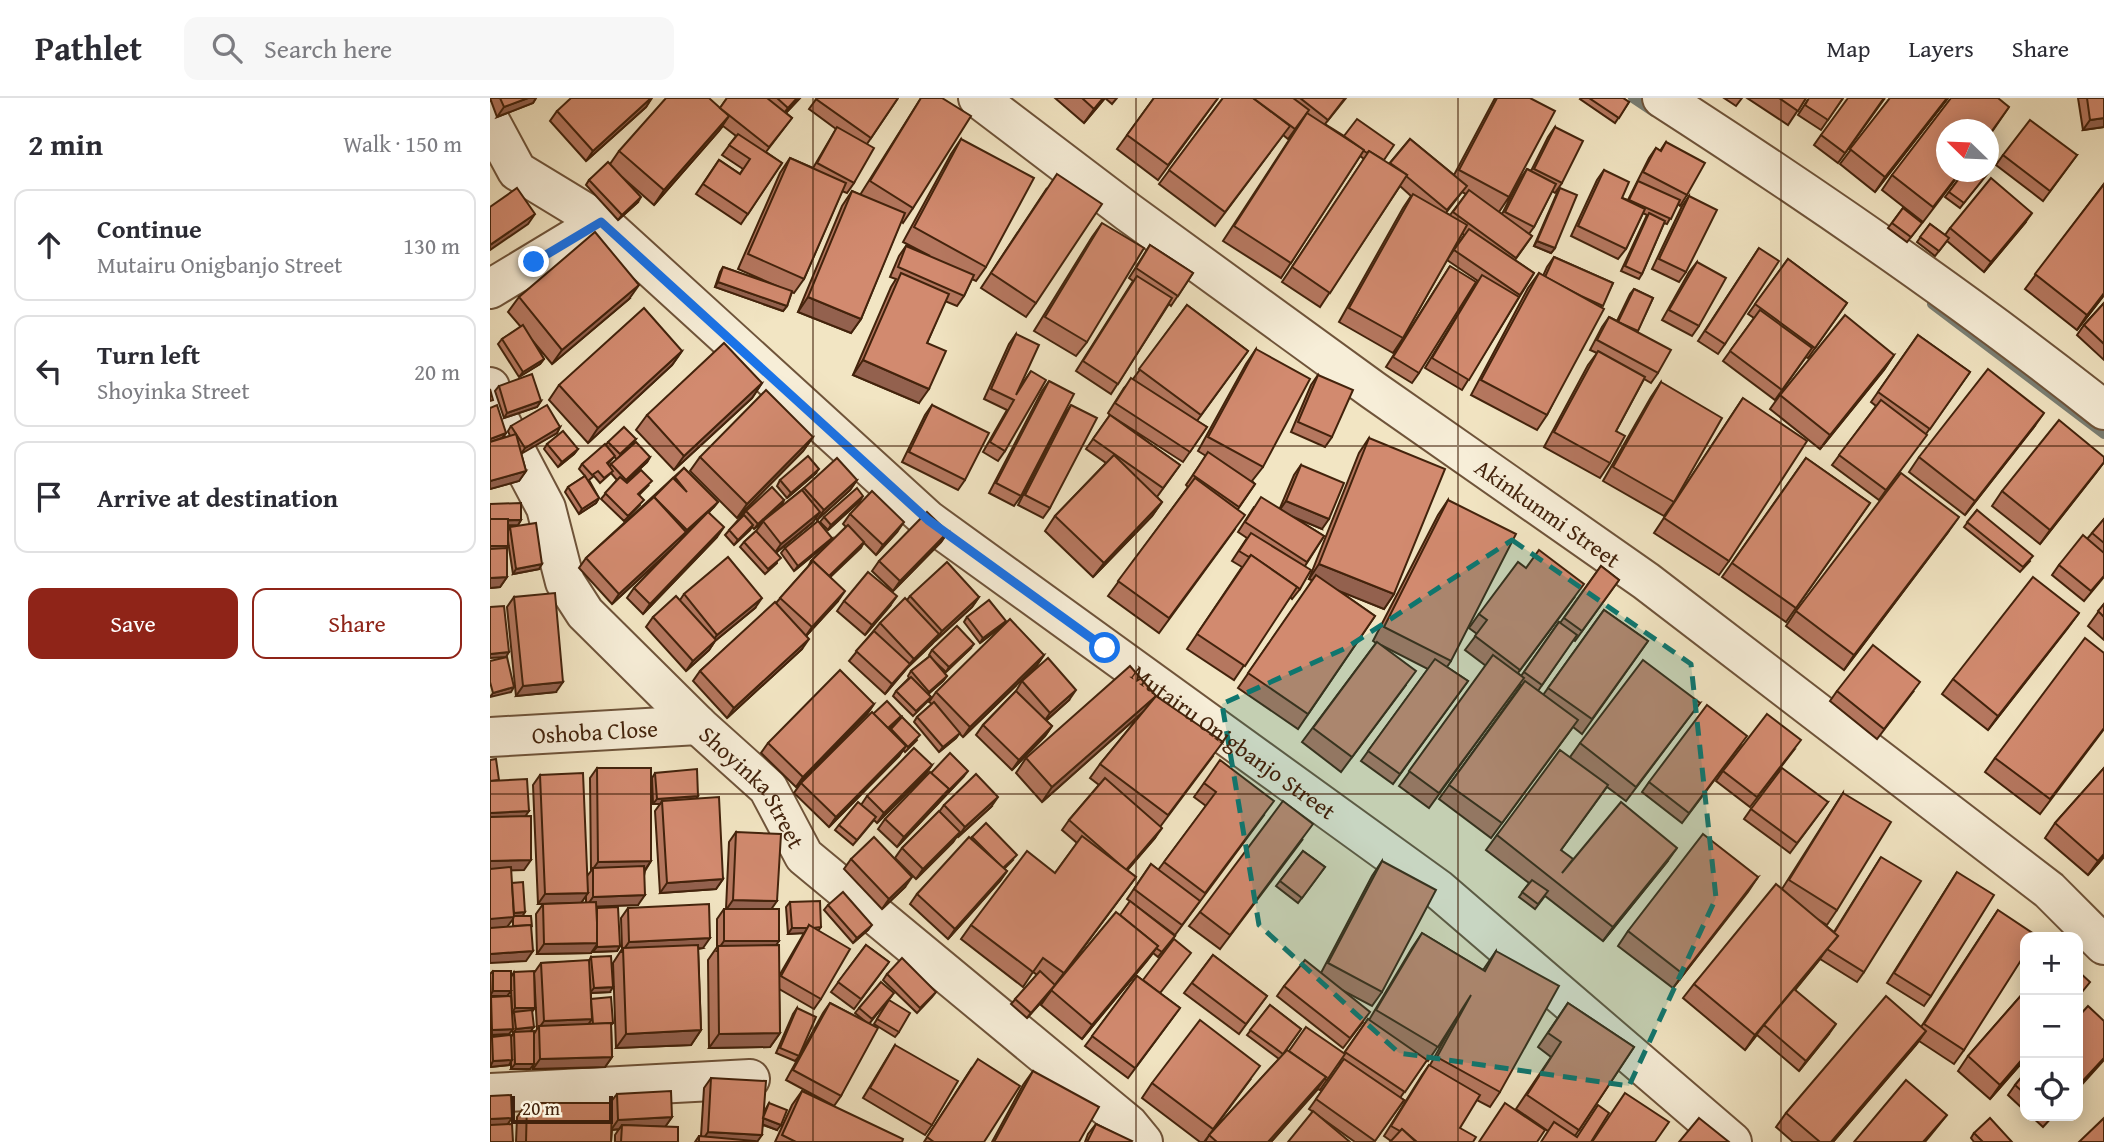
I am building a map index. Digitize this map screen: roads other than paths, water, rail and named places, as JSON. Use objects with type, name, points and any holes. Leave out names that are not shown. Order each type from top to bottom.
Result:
[{"type":"street","name":"Akinkunmi Street","points":[[978,98],[1306,341],[1646,581],[2049,890],[2104,945]]},
{"type":"street","points":[[1662,98],[1822,201],[1992,321],[2104,410]]},
{"type":"street","name":"Mutairu Onigbanjo Street","points":[[490,121],[517,171],[601,222],[928,520],[1438,889],[1732,1142]]},
{"type":"street","points":[[490,289],[601,222]]},
{"type":"street","name":"Shoyinka Street","points":[[490,387],[497,415],[546,508],[565,582],[586,613],[698,725],[768,788],[804,856],[1129,1125],[1143,1142]]},
{"type":"street","name":"Oshoba Close","points":[[490,737],[698,725]]},
{"type":"street","points":[[490,1093],[750,1079]]},
{"type":"waterway","points":[[1633,98],[1654,112]]},
{"type":"waterway","points":[[1932,304],[2104,434]]}]
